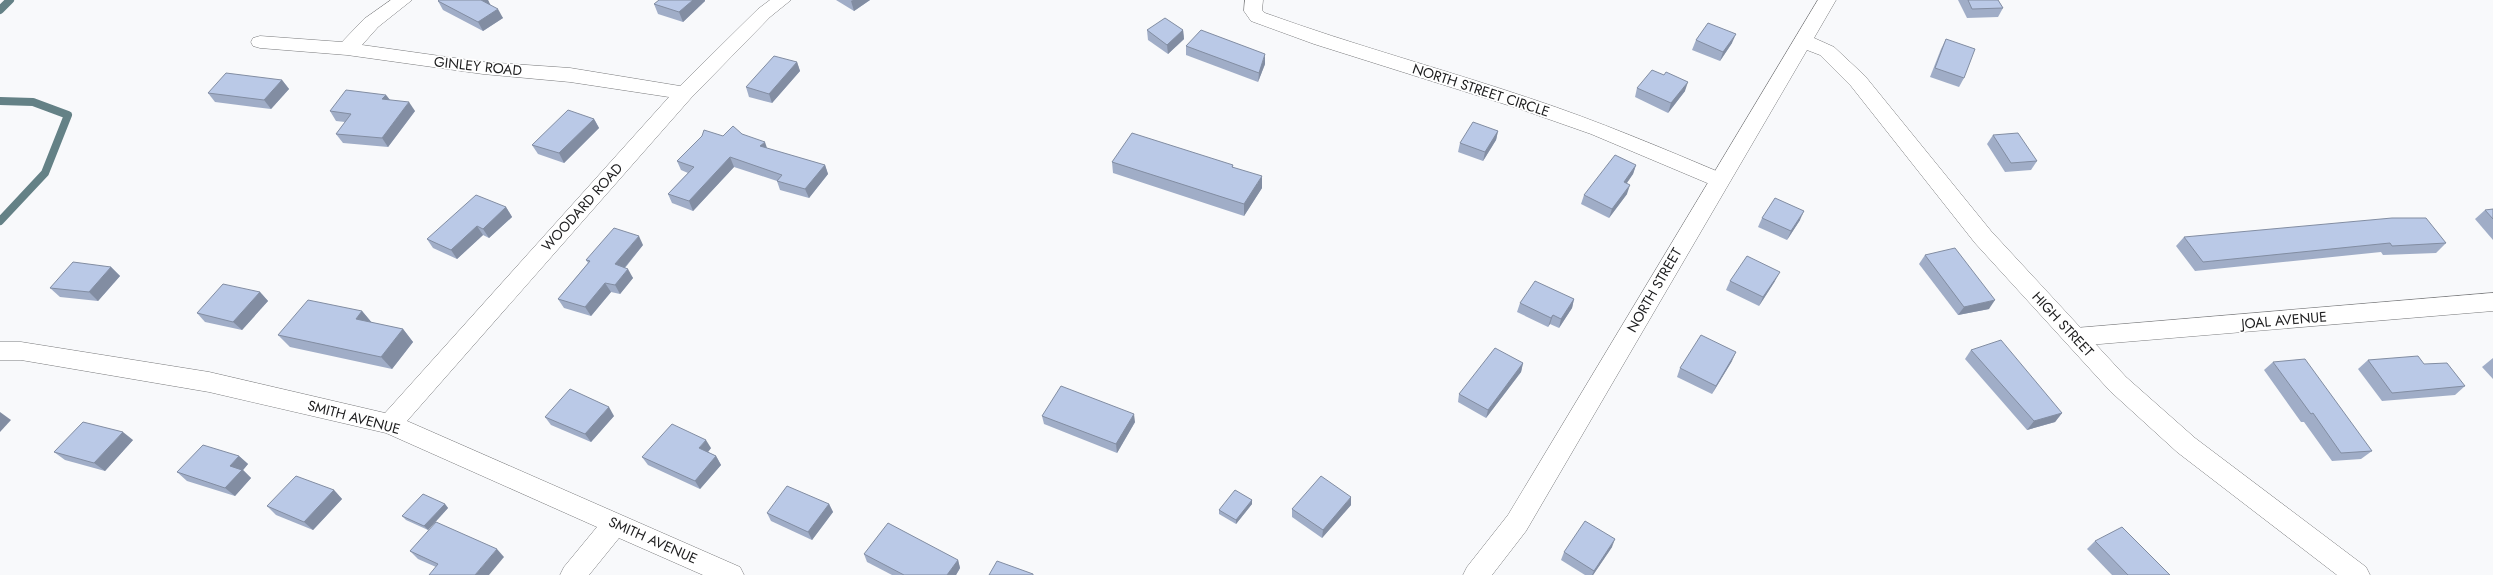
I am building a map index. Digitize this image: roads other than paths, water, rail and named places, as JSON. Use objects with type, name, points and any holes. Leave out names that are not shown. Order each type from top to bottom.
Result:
[{"type":"street","points":[[347,49],[371,23],[403,0]]},
{"type":"street","name":"WOODARD ROAD","points":[[390,424],[684,93],[764,13],[782,0]]},
{"type":"street","name":"NORTH STREET CIRCLE","points":[[1254,0],[1253,11],[1258,17],[1321,40],[1524,103],[1598,129],[1719,180]]},
{"type":"street","name":"NORTH STREET","points":[[1476,575],[1517,523],[1827,0]]},
{"type":"street","name":"HIGH STREET","points":[[1804,41],[1827,51],[1858,81],[1983,237],[2118,384],[2186,445],[2356,575]]},
{"type":"street","name":"GINLEY ROAD","points":[[260,42],[347,49],[483,68],[570,75],[684,93]]},
{"type":"street","name":"JOAL AVENUE","points":[[2076,337],[2493,302]]},
{"type":"street","name":"SMITH AVENUE","points":[[0,351],[21,352],[209,382],[390,424],[616,523],[730,575]]},
{"type":"street","points":[[573,575],[616,523]]},
{"type":"waterway","points":[[0,10],[10,0]]},
{"type":"waterway","points":[[0,101],[33,102],[68,115],[45,173],[0,221]]}]
